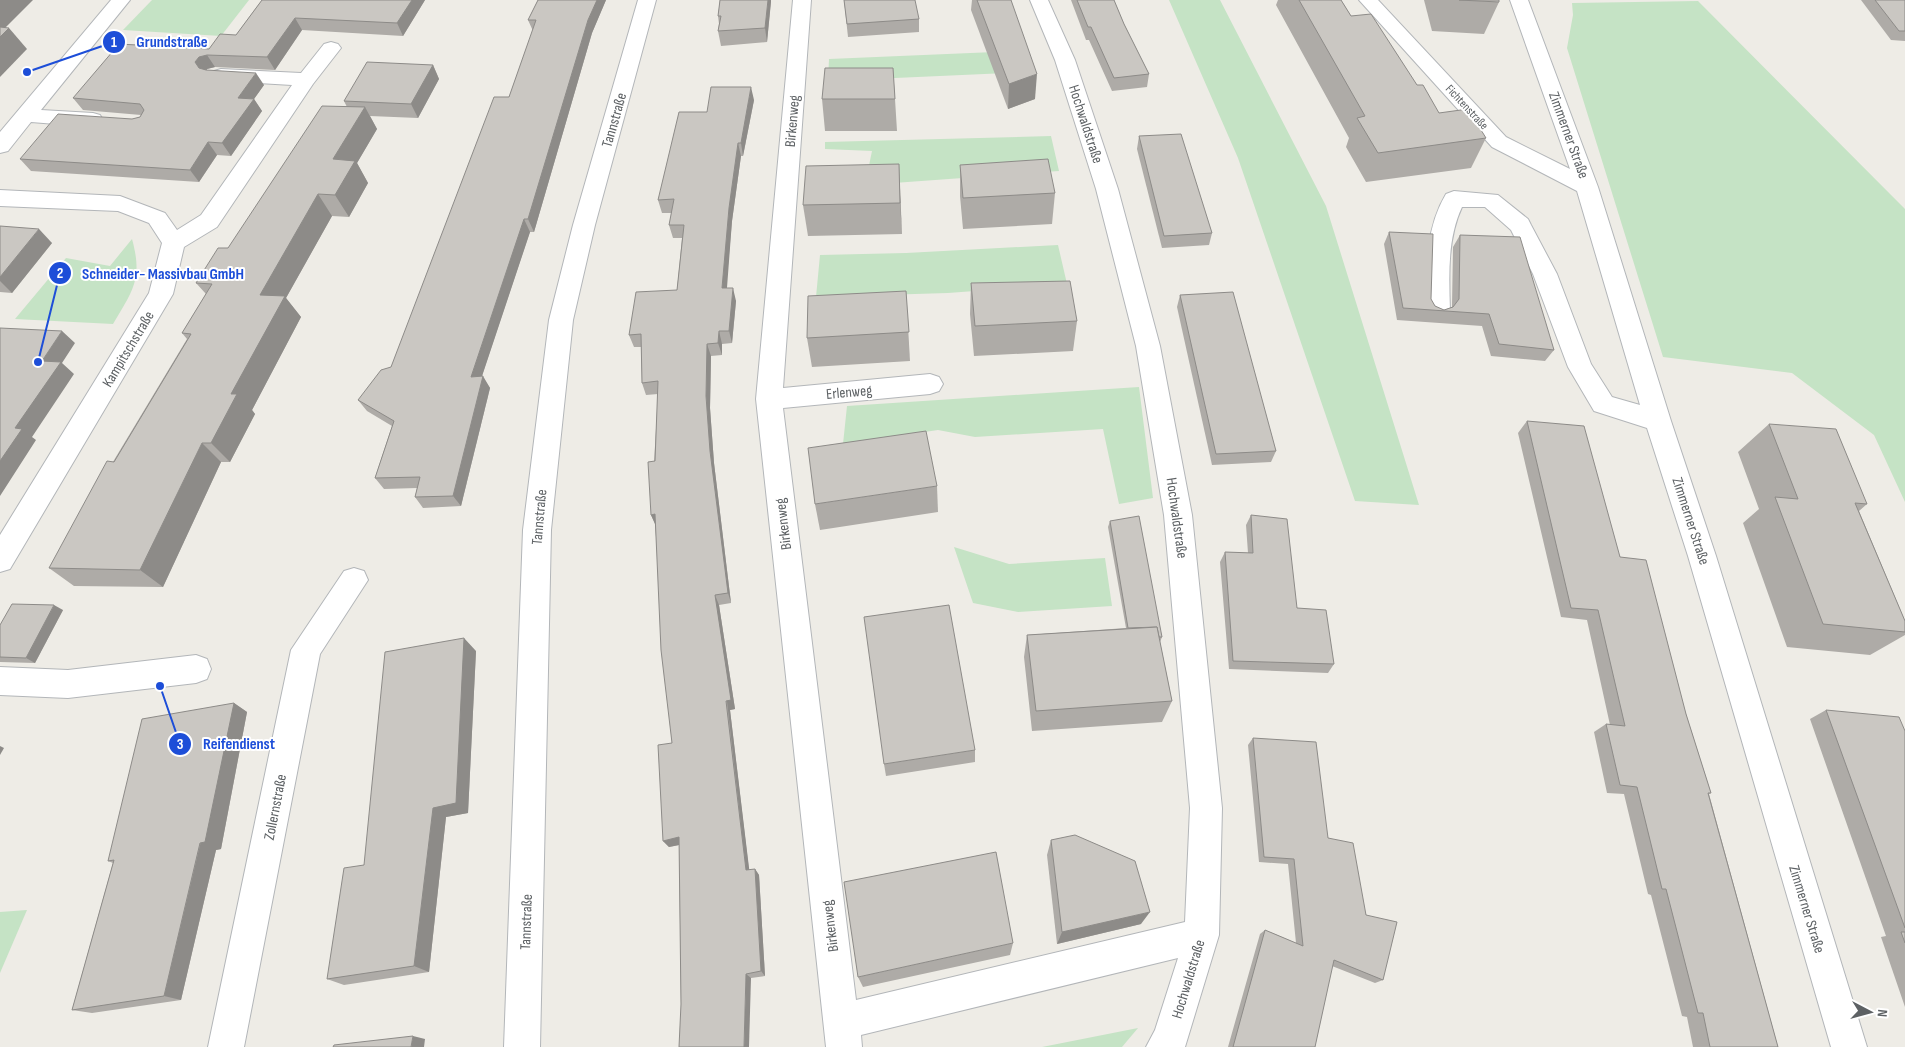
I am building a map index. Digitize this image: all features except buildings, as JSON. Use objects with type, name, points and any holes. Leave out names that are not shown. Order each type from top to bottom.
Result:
[{"type":"street","points":[[0,146],[122,0]]},
{"type":"street","name":"Tannstraße","points":[[522,1047],[537,530],[561,320],[584,225],[647,0]]},
{"type":"street","name":"Birkenweg","points":[[802,0],[769,399],[842,1034]]},
{"type":"street","name":"Hochwaldstraße","points":[[1039,0],[1065,60],[1107,189],[1148,346],[1176,505],[1206,808],[1202,934],[1170,1040],[1164,1047]]},
{"type":"street","name":"Fichtenstraße","points":[[1368,0],[1499,142],[1588,187]]},
{"type":"street","name":"Zimmerner Straße","points":[[1520,0],[1588,187],[1658,421],[1702,556],[1849,1047]]},
{"type":"street","points":[[0,198],[120,204],[157,218],[174,243],[209,221],[306,80],[331,48]]},
{"type":"street","points":[[215,75],[306,80]]},
{"type":"street","points":[[25,115],[113,121]]},
{"type":"street","points":[[1438,311],[1438,259],[1445,216],[1454,199],[1490,200],[1520,225],[1544,274],[1580,366],[1603,404],[1658,421]]},
{"type":"street","name":"Kampitschstraße","points":[[0,560],[162,294],[174,243]]},
{"type":"street","name":"Erlenweg","points":[[769,399],[930,384]]},
{"type":"street","name":"Zollernstraße","points":[[226,1047],[306,650],[354,580]]},
{"type":"street","points":[[0,680],[68,684],[196,669]]},
{"type":"street","points":[[842,1034],[1202,934]]},
{"type":"green space","points":[[152,0],[249,0],[221,36],[123,30]]},
{"type":"green space","points":[[1169,0],[1220,0],[1326,206],[1419,505],[1355,501],[1238,158]]},
{"type":"green space","points":[[1698,1],[1905,209],[1905,502],[1874,435],[1792,373],[1663,357],[1567,48],[1573,15],[1572,3]]},
{"type":"green space","points":[[1018,51],[1029,72],[828,81],[829,59]]},
{"type":"green space","points":[[1051,136],[1059,171],[880,184],[866,180],[872,151],[825,149],[825,142]]},
{"type":"green space","points":[[132,239],[136,264],[134,284],[131,293],[113,324],[15,319],[66,258],[110,266]]},
{"type":"green space","points":[[1058,245],[1067,284],[948,293],[816,297],[820,255],[906,253]]},
{"type":"green space","points":[[1139,387],[1153,498],[1119,504],[1103,429],[975,437],[938,430],[843,444],[847,406]]},
{"type":"green space","points":[[954,547],[1009,564],[1105,558],[1112,606],[1018,612],[973,603]]},
{"type":"green space","points":[[27,910],[0,973],[0,912]]},
{"type":"green space","points":[[1138,1028],[1122,1047],[1042,1047]]},
{"type":"place","name":"Grundstraße","points":[[27,72]]},
{"type":"place","name":"Schneider- Massivbau GmbH","points":[[38,362]]},
{"type":"place","name":"Reifendienst","points":[[160,686]]}]
